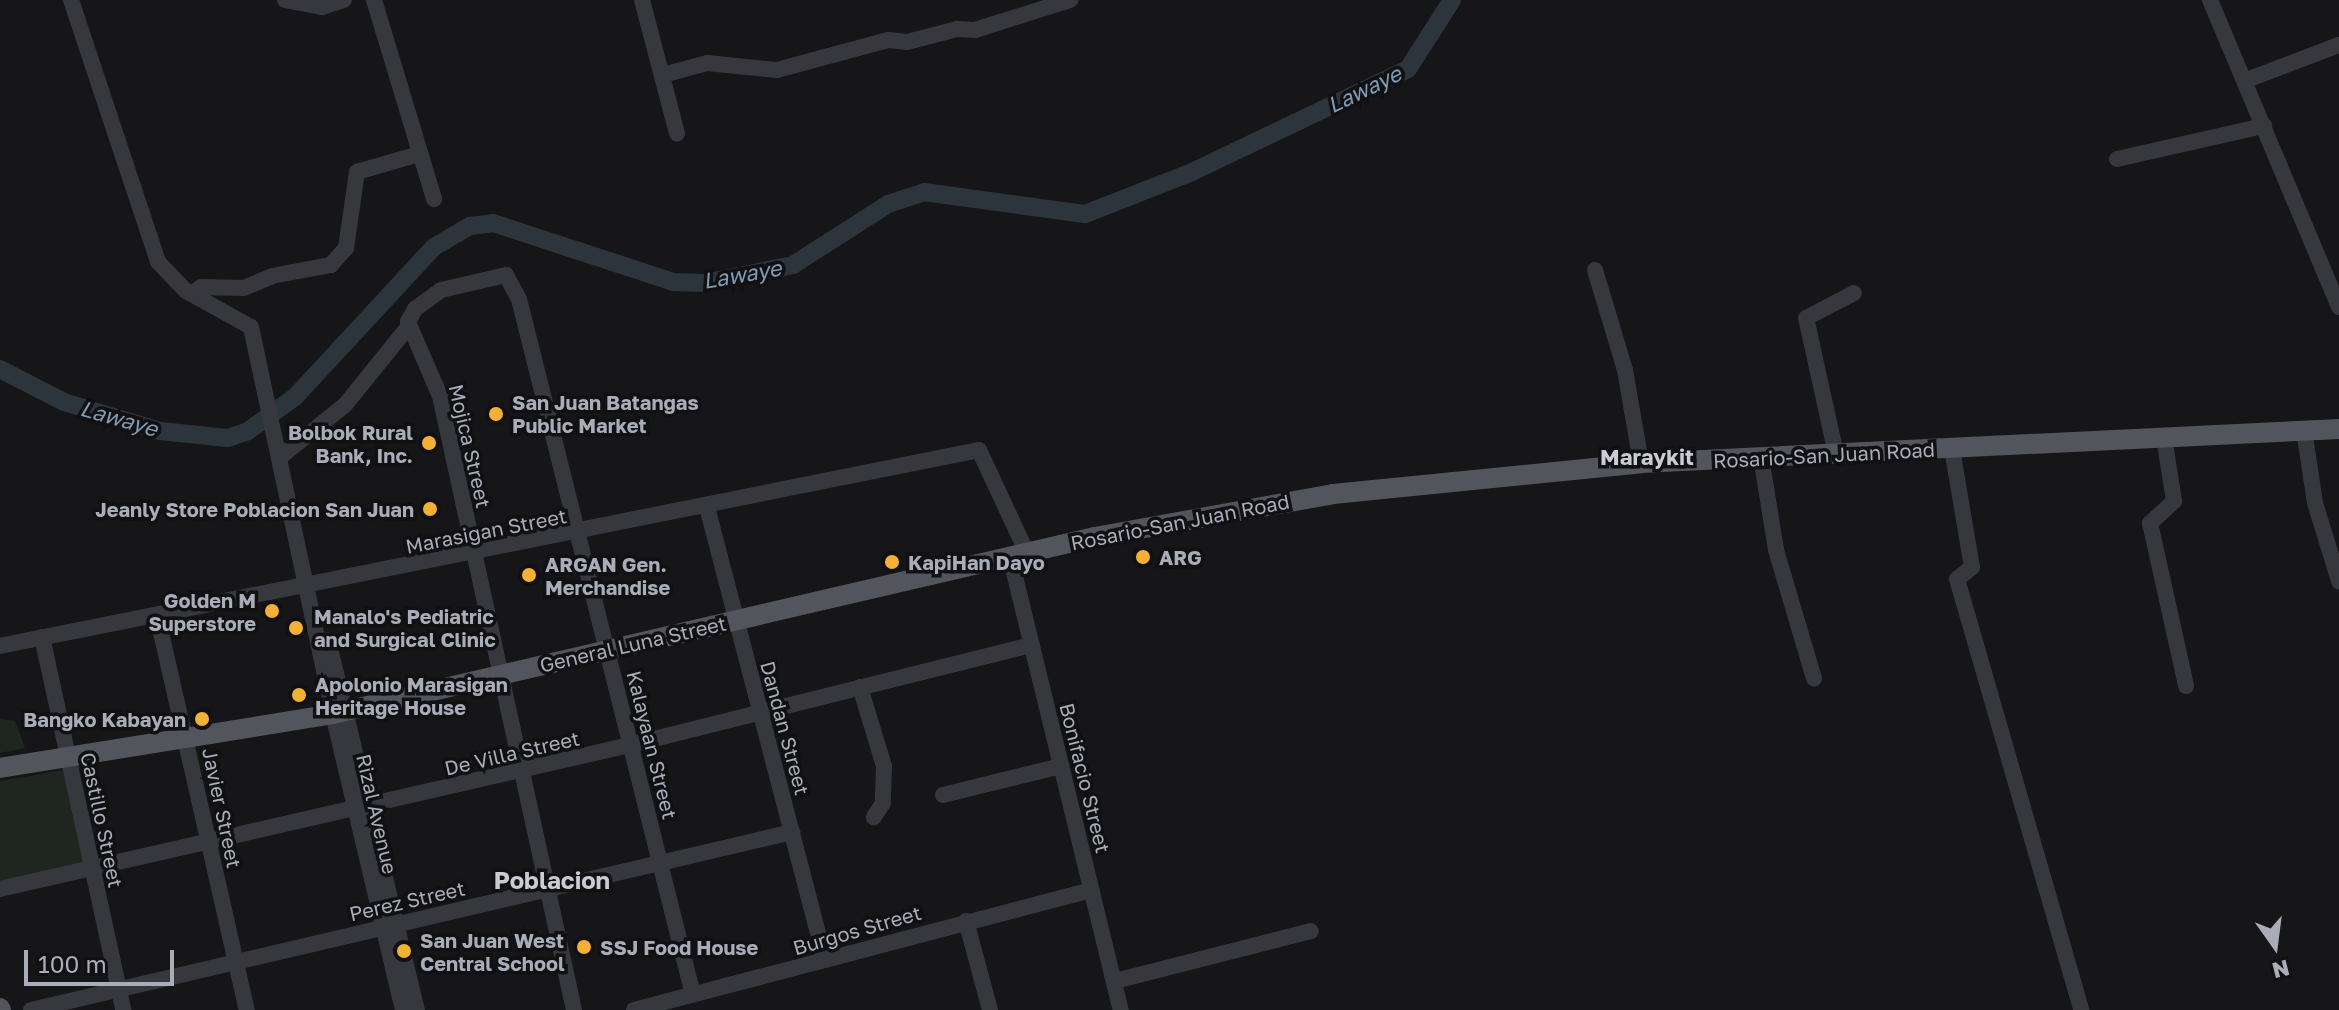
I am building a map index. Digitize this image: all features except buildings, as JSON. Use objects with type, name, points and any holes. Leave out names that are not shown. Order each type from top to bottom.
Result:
[{"type":"main road","name":"Rosario-San Juan Road","points":[[1018,554],[1333,494],[1641,463],[2339,429]]},
{"type":"main road","name":"General Luna Street","points":[[0,768],[339,713],[1018,554]]},
{"type":"street","name":"Rizal Avenue","points":[[71,0],[158,262],[192,294],[247,321],[405,999],[417,1010]]},
{"type":"street","points":[[285,0],[322,7],[344,0]]},
{"type":"street","points":[[374,0],[434,199]]},
{"type":"street","points":[[642,0],[677,133]]},
{"type":"street","points":[[663,75],[707,63],[777,70],[888,40],[907,42],[957,29],[975,30],[1070,0]]},
{"type":"street","points":[[2210,0],[2339,307]]},
{"type":"street","points":[[2244,81],[2339,45]]},
{"type":"street","points":[[2117,159],[2264,126]]},
{"type":"street","points":[[192,294],[201,287],[244,288],[272,276],[331,265],[346,248],[357,172],[419,154]]},
{"type":"street","points":[[1595,270],[1625,370],[1641,463]]},
{"type":"street","name":"Kalayaan Street","points":[[408,322],[441,290],[506,275],[519,299],[660,862],[688,1001]]},
{"type":"street","points":[[1836,454],[1806,318],[1854,293]]},
{"type":"street","points":[[279,455],[345,405],[408,322]]},
{"type":"street","name":"Mojica Street","points":[[408,322],[440,396],[574,1010]]},
{"type":"street","points":[[2304,430],[2315,503],[2339,581]]},
{"type":"street","points":[[2164,437],[2174,501],[2150,523],[2186,686]]},
{"type":"street","points":[[1952,449],[1972,567],[1957,579],[2081,1010]]},
{"type":"street","name":"Marasigan Street","points":[[0,646],[577,534],[979,450]]},
{"type":"street","name":"Bonifacio Street","points":[[979,450],[1018,554],[1032,645],[1121,1010]]},
{"type":"street","points":[[1761,457],[1776,550],[1814,678]]},
{"type":"street","name":"Dandan Street","points":[[707,507],[825,960]]},
{"type":"street","name":"Javier Street","points":[[157,615],[247,1010]]},
{"type":"street","name":"Castillo Street","points":[[42,637],[123,1010]]},
{"type":"street","name":"De Villa Street","points":[[0,889],[362,809],[1032,645]]},
{"type":"street","points":[[860,687],[884,766],[883,803],[874,817]]},
{"type":"street","points":[[943,795],[1061,766]]},
{"type":"street","name":"Perez Street","points":[[31,1010],[792,832]]},
{"type":"street","name":"Burgos Street","points":[[634,1010],[688,1001],[966,921],[1092,890]]},
{"type":"street","points":[[966,921],[990,1010]]},
{"type":"street","points":[[1115,981],[1311,931]]},
{"type":"shaded area","points":[[0,719],[15,721],[25,748],[0,753]]},
{"type":"shaded area","points":[[64,770],[85,864],[0,882],[0,781]]},
{"type":"waterway","name":"Lawaye","points":[[0,369],[64,402],[160,431],[228,438],[248,431],[295,397],[434,247],[470,226],[493,223],[673,282],[704,283],[793,265],[888,204],[924,192],[1085,214],[1192,172],[1408,69],[1452,0]]},
{"type":"place","name":"San Juan Batangas Public Market","points":[[496,414]]},
{"type":"place","name":"Bolbok Rural Bank, Inc.","points":[[429,443]]},
{"type":"place","name":"Jeanly Store Poblacion San Juan","points":[[430,509]]},
{"type":"place","name":"ARG","points":[[1143,557]]},
{"type":"place","name":"KapiHan Dayo","points":[[892,562]]},
{"type":"place","name":"ARGAN Gen. Merchandise","points":[[529,575]]},
{"type":"place","name":"Golden M Superstore","points":[[272,611]]},
{"type":"place","name":"Manalo's Pediatric and Surgical Clinic","points":[[296,628]]},
{"type":"place","name":"Apolonio Marasigan Heritage House","points":[[299,695]]},
{"type":"place","name":"Bangko Kabayan","points":[[202,719]]},
{"type":"place","name":"SSJ Food House","points":[[584,947]]},
{"type":"place","name":"San Juan West Central School","points":[[404,951]]},
{"type":"district","name":"Maraykit","points":[[1647,457]]},
{"type":"district","name":"Poblacion","points":[[552,880]]}]
